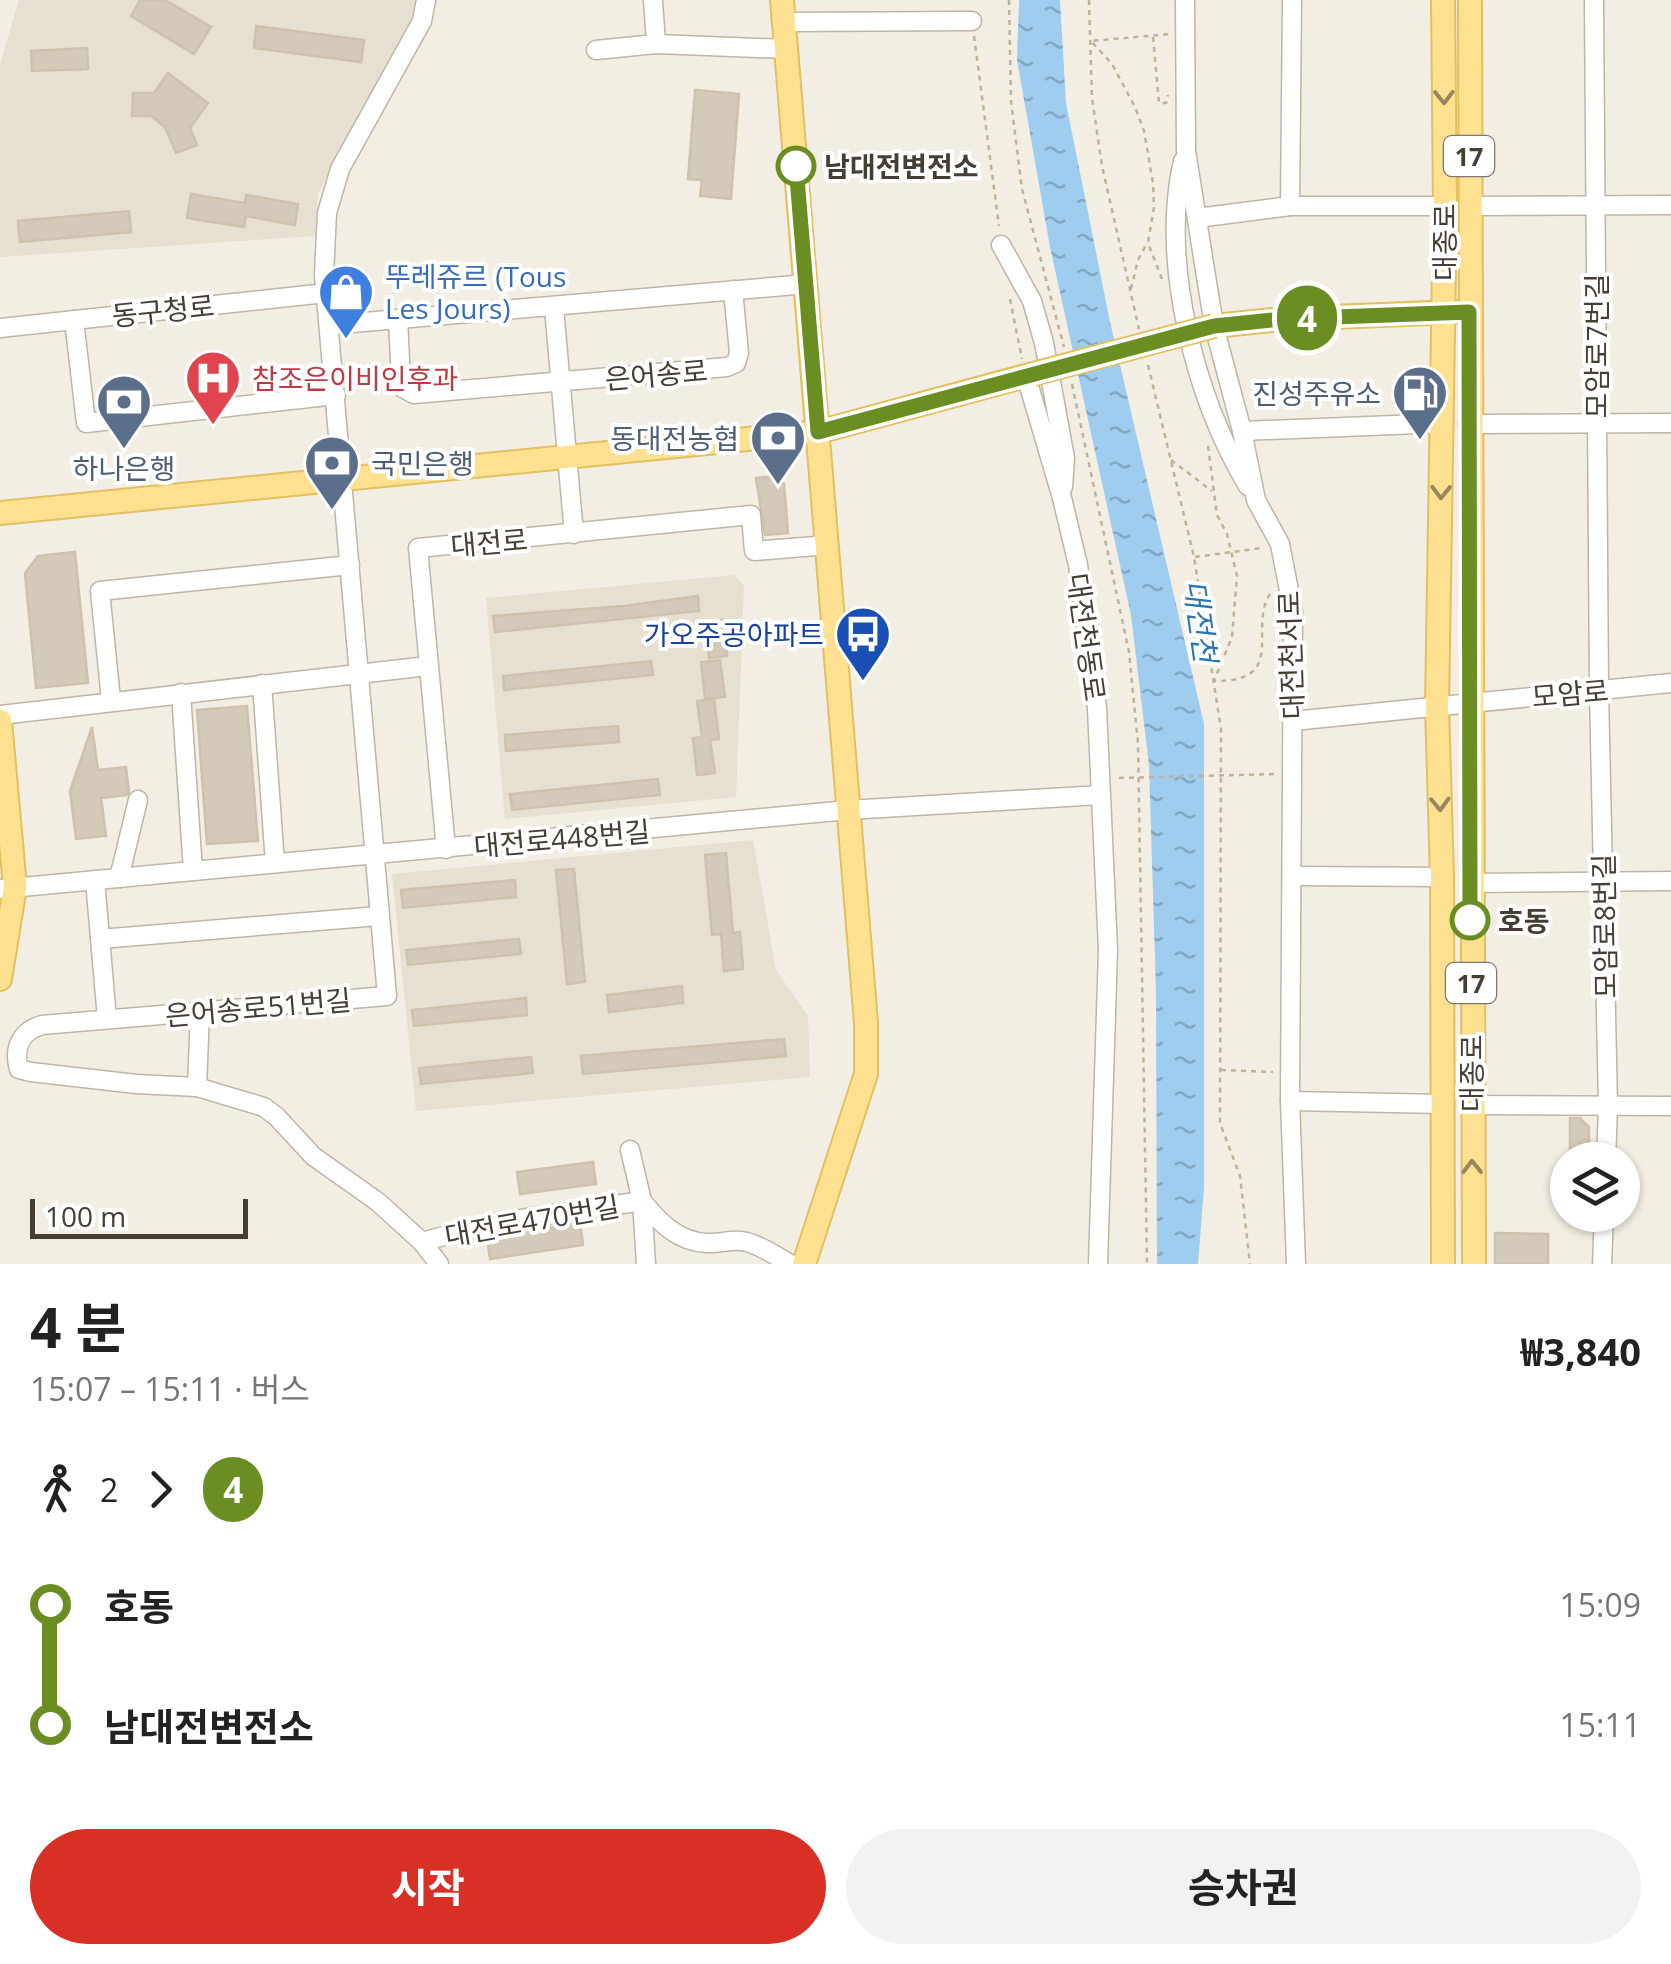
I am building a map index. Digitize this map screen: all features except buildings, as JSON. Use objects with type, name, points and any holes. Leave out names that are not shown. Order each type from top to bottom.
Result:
[{"type":"main road","name":"대종로","points":[[1442,0],[1445,206],[1437,706],[1442,877],[1443,1264]]},
{"type":"main road","name":"대종로","points":[[1470,0],[1468,424],[1474,1264]]},
{"type":"main road","points":[[783,11],[828,546],[866,1074],[804,1264]]},
{"type":"main road","points":[[0,513],[344,482],[818,432],[1214,326],[1469,312]]},
{"type":"main road","points":[[0,718],[7,888],[0,980]]},
{"type":"street","name":"은어송로51번길","points":[[196,1087],[136,1084],[18,1069],[15,1055],[18,1044],[32,1028],[387,996],[326,292],[329,198],[355,139],[422,21],[426,0]]},
{"type":"street","points":[[654,0],[656,44]]},
{"type":"street","name":"대전천서로","points":[[1185,0],[1186,151],[1214,326],[1256,500],[1280,544],[1293,611],[1290,1101],[1296,1264]]},
{"type":"street","points":[[1290,206],[1292,0]]},
{"type":"street","name":"모암로7번길","points":[[1594,0],[1599,691]]},
{"type":"street","points":[[783,11],[972,21]]},
{"type":"street","points":[[596,50],[656,44],[786,49]]},
{"type":"street","points":[[1186,151],[1178,181],[1176,240],[1185,320],[1214,422],[1256,500]]},
{"type":"street","points":[[1197,218],[1290,206],[1445,206]]},
{"type":"street","points":[[1469,206],[1671,206]]},
{"type":"street","points":[[1001,245],[1032,300],[1044,342],[1064,458],[1062,498]]},
{"type":"street","points":[[329,325],[807,284]]},
{"type":"street","name":"은어송로","points":[[398,320],[401,382],[414,394],[561,383],[727,368],[736,363],[739,352],[733,290]]},
{"type":"street","name":"동구청로","points":[[0,328],[326,292]]},
{"type":"street","points":[[554,308],[574,534]]},
{"type":"street","points":[[74,320],[86,423],[336,395]]},
{"type":"street","name":"대전천동로","points":[[1030,375],[1062,498],[1090,640],[1097,708],[1108,950],[1098,1264]]},
{"type":"street","points":[[1468,424],[1671,423]]},
{"type":"street","points":[[1242,431],[1443,424]]},
{"type":"street","name":"대전로","points":[[446,849],[418,548],[751,514],[754,551],[828,546]]},
{"type":"street","points":[[111,700],[100,591],[350,565]]},
{"type":"street","points":[[0,718],[111,700],[428,666]]},
{"type":"street","name":"모암로","points":[[1469,702],[1671,683]]},
{"type":"street","points":[[262,684],[275,863]]},
{"type":"street","name":"모암로8번길","points":[[1599,691],[1607,1142]]},
{"type":"street","points":[[181,693],[194,870]]},
{"type":"street","points":[[1293,721],[1469,702]]},
{"type":"street","points":[[848,810],[1100,795]]},
{"type":"street","points":[[119,878],[138,800]]},
{"type":"street","name":"대전로448번길","points":[[7,888],[848,810]]},
{"type":"street","points":[[1292,876],[1442,877]]},
{"type":"street","points":[[95,880],[107,1019]]},
{"type":"street","points":[[1470,882],[1671,881]]},
{"type":"street","points":[[100,938],[379,916]]},
{"type":"street","points":[[200,1012],[196,1087],[264,1107],[313,1156],[365,1191],[422,1242],[440,1264]]},
{"type":"street","name":"대종로","points":[[1290,1101],[1442,1104]]},
{"type":"street","points":[[1471,1105],[1671,1106]]},
{"type":"street","name":"대전로470번길","points":[[630,1150],[642,1200],[646,1264]]},
{"type":"street","name":"대전로470번길","points":[[422,1242],[447,1232],[488,1224],[642,1200]]},
{"type":"street","name":"대전로470번길","points":[[642,1200],[661,1224],[674,1233],[708,1244],[746,1242],[790,1264]]},
{"type":"street","points":[[1602,1264],[1603,1232]]},
{"type":"path","points":[[1089,0],[1092,98],[1102,166],[1141,337]]},
{"type":"path","points":[[972,21],[1001,245]]},
{"type":"path","points":[[1152,36],[1159,102],[1166,103],[1170,86]]},
{"type":"path","points":[[1131,290],[1138,260],[1148,243]]},
{"type":"path","points":[[1010,297],[1030,375]]},
{"type":"path","points":[[1145,354],[1194,558],[1221,729],[1220,1124],[1240,1176],[1250,1264]]},
{"type":"path","points":[[1170,459],[1212,490]]},
{"type":"path","points":[[1194,558],[1248,551]]},
{"type":"path","points":[[1111,778],[1292,774]]},
{"type":"path","points":[[1220,1070],[1290,1073]]},
{"type":"shaded area","points":[[19,0],[426,0],[318,193],[315,236],[0,257],[0,64]]},
{"type":"shaded area","points":[[734,575],[744,586],[736,797],[505,819],[486,598]]},
{"type":"shaded area","points":[[753,840],[776,970],[808,1016],[810,1077],[416,1111],[392,874]]},
{"type":"water","points":[[1019,0],[1060,0],[1066,103],[1110,322],[1204,724],[1204,1188],[1198,1264],[1157,1264],[1156,992],[1149,765],[1131,615],[1050,247],[1017,60]]},
{"type":"bus line","name":"4","points":[[796,166],[818,432],[1214,326],[1282,319],[1469,312],[1470,920]]},
{"type":"place","name":"남대전변전소","points":[[796,166]]},
{"type":"place","name":"뚜레쥬르 (Tous Les Jours)","points":[[346,341]]},
{"type":"place","name":"참조은이비인후과","points":[[213,427]]},
{"type":"place","name":"진성주유소","points":[[1420,442]]},
{"type":"place","name":"하나은행","points":[[124,451]]},
{"type":"place","name":"동대전농협","points":[[778,487]]},
{"type":"place","name":"국민은행","points":[[332,512]]},
{"type":"place","name":"가오주공아파트","points":[[863,683]]},
{"type":"place","name":"호동","points":[[1470,920]]},
{"type":"water label","name":"대전천","points":[[1201,621]]}]
